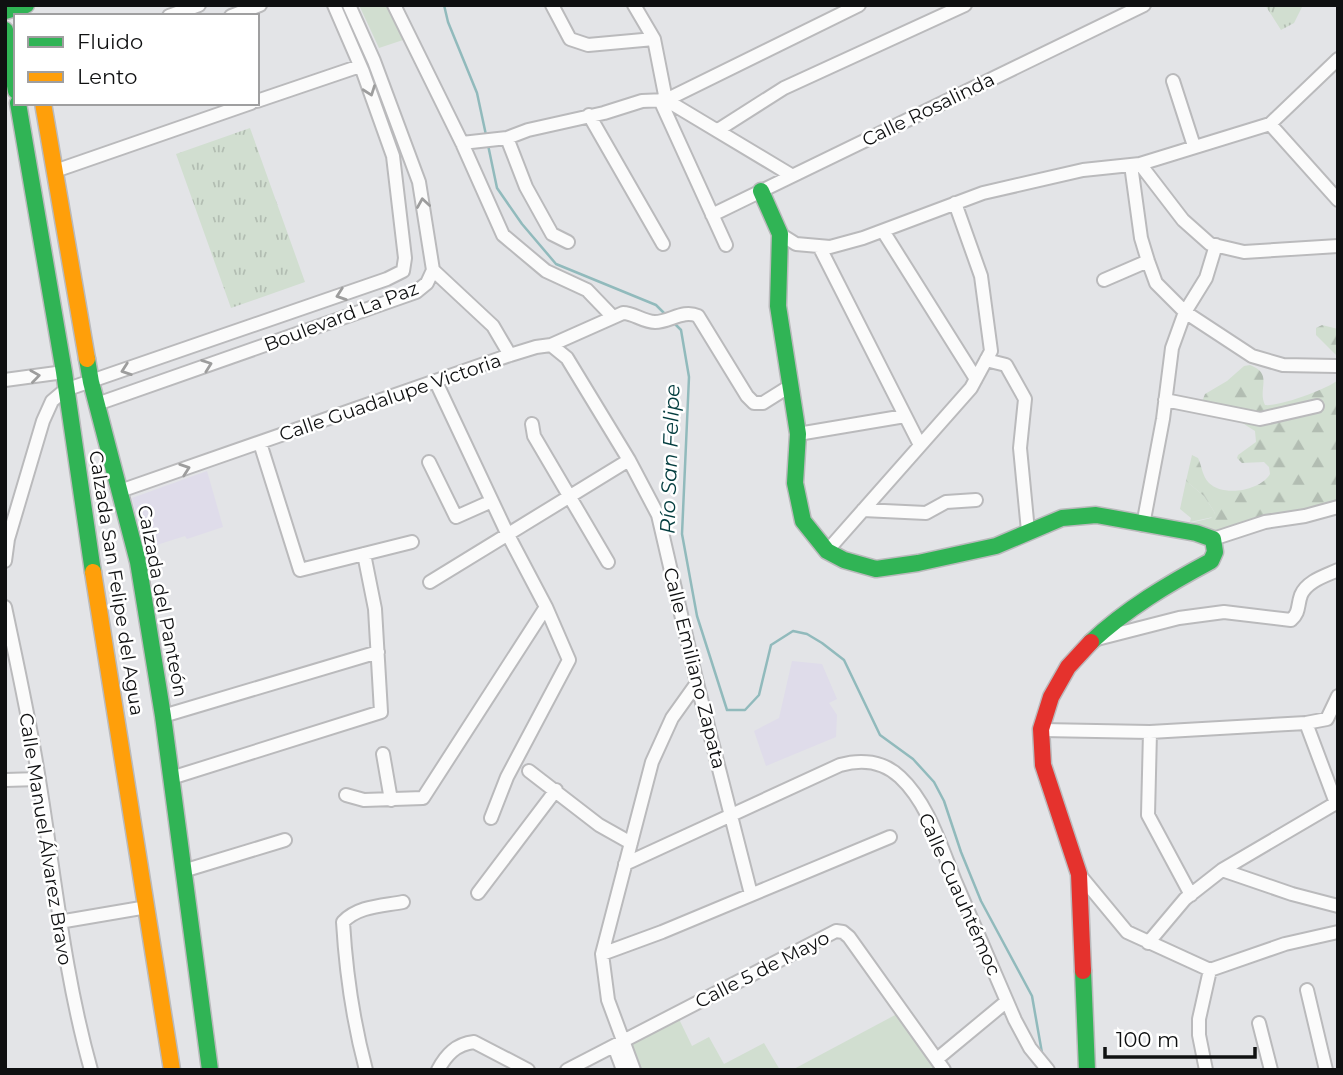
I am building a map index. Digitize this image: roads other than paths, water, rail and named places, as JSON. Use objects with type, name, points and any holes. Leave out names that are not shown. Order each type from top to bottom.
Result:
[{"type":"street","points":[[174,14],[199,5]]},
{"type":"street","points":[[235,14],[260,5]]},
{"type":"street","name":"Boulevard La Paz","points":[[91,382],[387,279],[403,271],[405,258],[395,163],[360,66],[334,5]]},
{"type":"street","name":"Boulevard La Paz","points":[[97,404],[416,292],[427,283],[433,270],[422,192],[415,167],[349,5]]},
{"type":"street","points":[[394,5],[506,239],[546,271],[587,290],[613,317],[626,313],[650,322],[659,322],[695,314],[703,321],[747,396],[754,403],[763,403],[790,386]]},
{"type":"street","points":[[552,5],[570,40],[588,45],[654,39]]},
{"type":"street","points":[[634,5],[654,39],[663,100],[726,245]]},
{"type":"street","points":[[462,143],[504,139],[528,130],[642,101],[663,100],[859,5]]},
{"type":"street","points":[[718,130],[784,88],[965,5]]},
{"type":"street","name":"Calle Rosalinda","points":[[712,215],[1144,5]]},
{"type":"street","points":[[5,11],[26,6]]},
{"type":"street","points":[[5,30],[14,81]]},
{"type":"street","points":[[780,234],[796,244],[830,247],[983,193],[1083,170],[1136,164],[1270,124],[1338,59]]},
{"type":"street","points":[[259,100],[360,66]]},
{"type":"street","points":[[1173,81],[1194,146]]},
{"type":"street","points":[[663,100],[791,175]]},
{"type":"street","name":"Calzada San Felipe del Agua","points":[[18,105],[64,372],[172,1070]]},
{"type":"street","name":"Calzada del Panteón","points":[[43,105],[91,382],[138,562],[163,716],[210,1070]]},
{"type":"street","points":[[55,171],[245,105]]},
{"type":"street","points":[[589,115],[663,244]]},
{"type":"street","points":[[1270,124],[1338,200]]},
{"type":"street","points":[[504,139],[552,234],[568,243]]},
{"type":"street","points":[[1136,164],[1183,220],[1210,244],[1244,253],[1328,249],[1338,246]]},
{"type":"street","points":[[1136,164],[1141,238],[1156,283],[1185,312],[1252,356],[1283,365],[1336,366]]},
{"type":"street","points":[[761,191],[780,234],[778,306],[798,434],[795,483],[803,521],[827,551],[844,561],[876,569],[918,563],[996,546],[1062,518],[1096,515],[1196,533],[1213,540],[1265,522],[1305,516],[1338,507]]},
{"type":"street","points":[[827,551],[976,379],[991,351],[981,276],[955,203]]},
{"type":"street","points":[[883,230],[976,379]]},
{"type":"street","points":[[1143,525],[1172,348],[1185,312],[1206,278],[1216,245]]},
{"type":"street","points":[[819,246],[920,445]]},
{"type":"street","points":[[1104,280],[1148,261]]},
{"type":"street","points":[[433,270],[493,326],[510,355]]},
{"type":"street","name":"Calle Guadalupe Victoria","points":[[120,491],[510,355],[551,345],[613,317]]},
{"type":"street","name":"Calle Emiliano Zapata","points":[[551,345],[567,358],[650,497],[661,525],[697,684],[751,894]]},
{"type":"street","points":[[986,360],[1006,365],[1025,400],[1020,448],[1028,531]]},
{"type":"street","points":[[5,380],[64,372]]},
{"type":"street","points":[[5,561],[8,539],[43,421],[52,401],[65,390],[91,382]]},
{"type":"street","points":[[436,382],[507,533],[546,607],[569,660],[507,777],[491,818]]},
{"type":"street","points":[[1165,400],[1260,419],[1317,406]]},
{"type":"street","points":[[798,434],[905,416]]},
{"type":"street","points":[[532,424],[534,436],[608,562]]},
{"type":"street","points":[[260,443],[300,570],[412,542]]},
{"type":"street","points":[[430,582],[629,460]]},
{"type":"street","points":[[429,462],[456,517],[492,501]]},
{"type":"street","points":[[863,510],[926,513],[946,502],[976,500]]},
{"type":"street","points":[[1087,1070],[1079,874],[1043,765],[1042,730],[1052,694],[1067,667],[1090,641],[1136,606],[1211,561],[1215,552],[1213,540]]},
{"type":"street","points":[[171,778],[381,712],[375,609],[364,554]]},
{"type":"street","points":[[1090,641],[1179,618],[1224,612],[1291,620],[1298,614],[1301,594],[1313,581],[1338,570]]},
{"type":"street","name":"Calle Manuel Álvarez Bravo","points":[[5,607],[39,779],[58,922],[76,1016],[90,1070]]},
{"type":"street","points":[[346,795],[364,800],[423,798],[546,607]]},
{"type":"street","points":[[163,716],[377,652]]},
{"type":"street","points":[[623,1070],[608,1000],[602,954],[652,762],[672,718],[697,684]]},
{"type":"street","points":[[1042,730],[1150,732],[1306,723],[1327,719],[1338,696]]},
{"type":"street","points":[[1148,943],[1191,895],[1222,870],[1337,803],[1306,723]]},
{"type":"street","points":[[1150,732],[1148,815],[1191,895]]},
{"type":"street","points":[[383,754],[391,800]]},
{"type":"street","name":"Calle Cuauhtémoc","points":[[625,864],[849,762],[870,762],[892,771],[908,786],[933,829],[1024,1037],[1048,1070]]},
{"type":"street","points":[[529,771],[599,825],[631,843]]},
{"type":"street","points":[[5,780],[39,779]]},
{"type":"street","points":[[478,893],[556,790]]},
{"type":"street","points":[[602,954],[662,932],[890,837]]},
{"type":"street","points":[[183,871],[285,840]]},
{"type":"street","points":[[1222,870],[1292,894],[1338,906]]},
{"type":"street","points":[[1079,874],[1126,932],[1210,970],[1284,944],[1338,932]]},
{"type":"street","points":[[366,1070],[354,1023],[343,922],[351,914],[361,910],[403,902]]},
{"type":"street","points":[[58,922],[147,907]]},
{"type":"street","name":"Calle 5 de Mayo","points":[[567,1070],[830,933],[840,931],[849,937],[940,1064]]},
{"type":"street","points":[[1206,1070],[1199,1035],[1199,1019],[1210,970]]},
{"type":"street","points":[[1307,990],[1326,1070]]},
{"type":"street","points":[[940,1064],[1007,1001]]},
{"type":"street","points":[[1259,1023],[1271,1070]]},
{"type":"street","points":[[438,1070],[452,1050],[464,1043],[474,1042],[528,1070]]},
{"type":"street","points":[[618,1043],[634,1070]]},
{"type":"waterway","name":"Río San Felipe","points":[[444,5],[448,22],[477,93],[486,135]]},
{"type":"waterway","name":"Río San Felipe","points":[[488,145],[497,188],[522,224],[556,264],[656,305],[666,315]]},
{"type":"waterway","name":"Río San Felipe","points":[[673,322],[681,330],[689,377],[682,534],[697,616],[727,710],[745,710],[759,695],[771,645],[793,631],[807,634],[844,660],[880,735],[913,759],[934,782],[944,801],[981,901],[1032,996],[1042,1053]]}]
